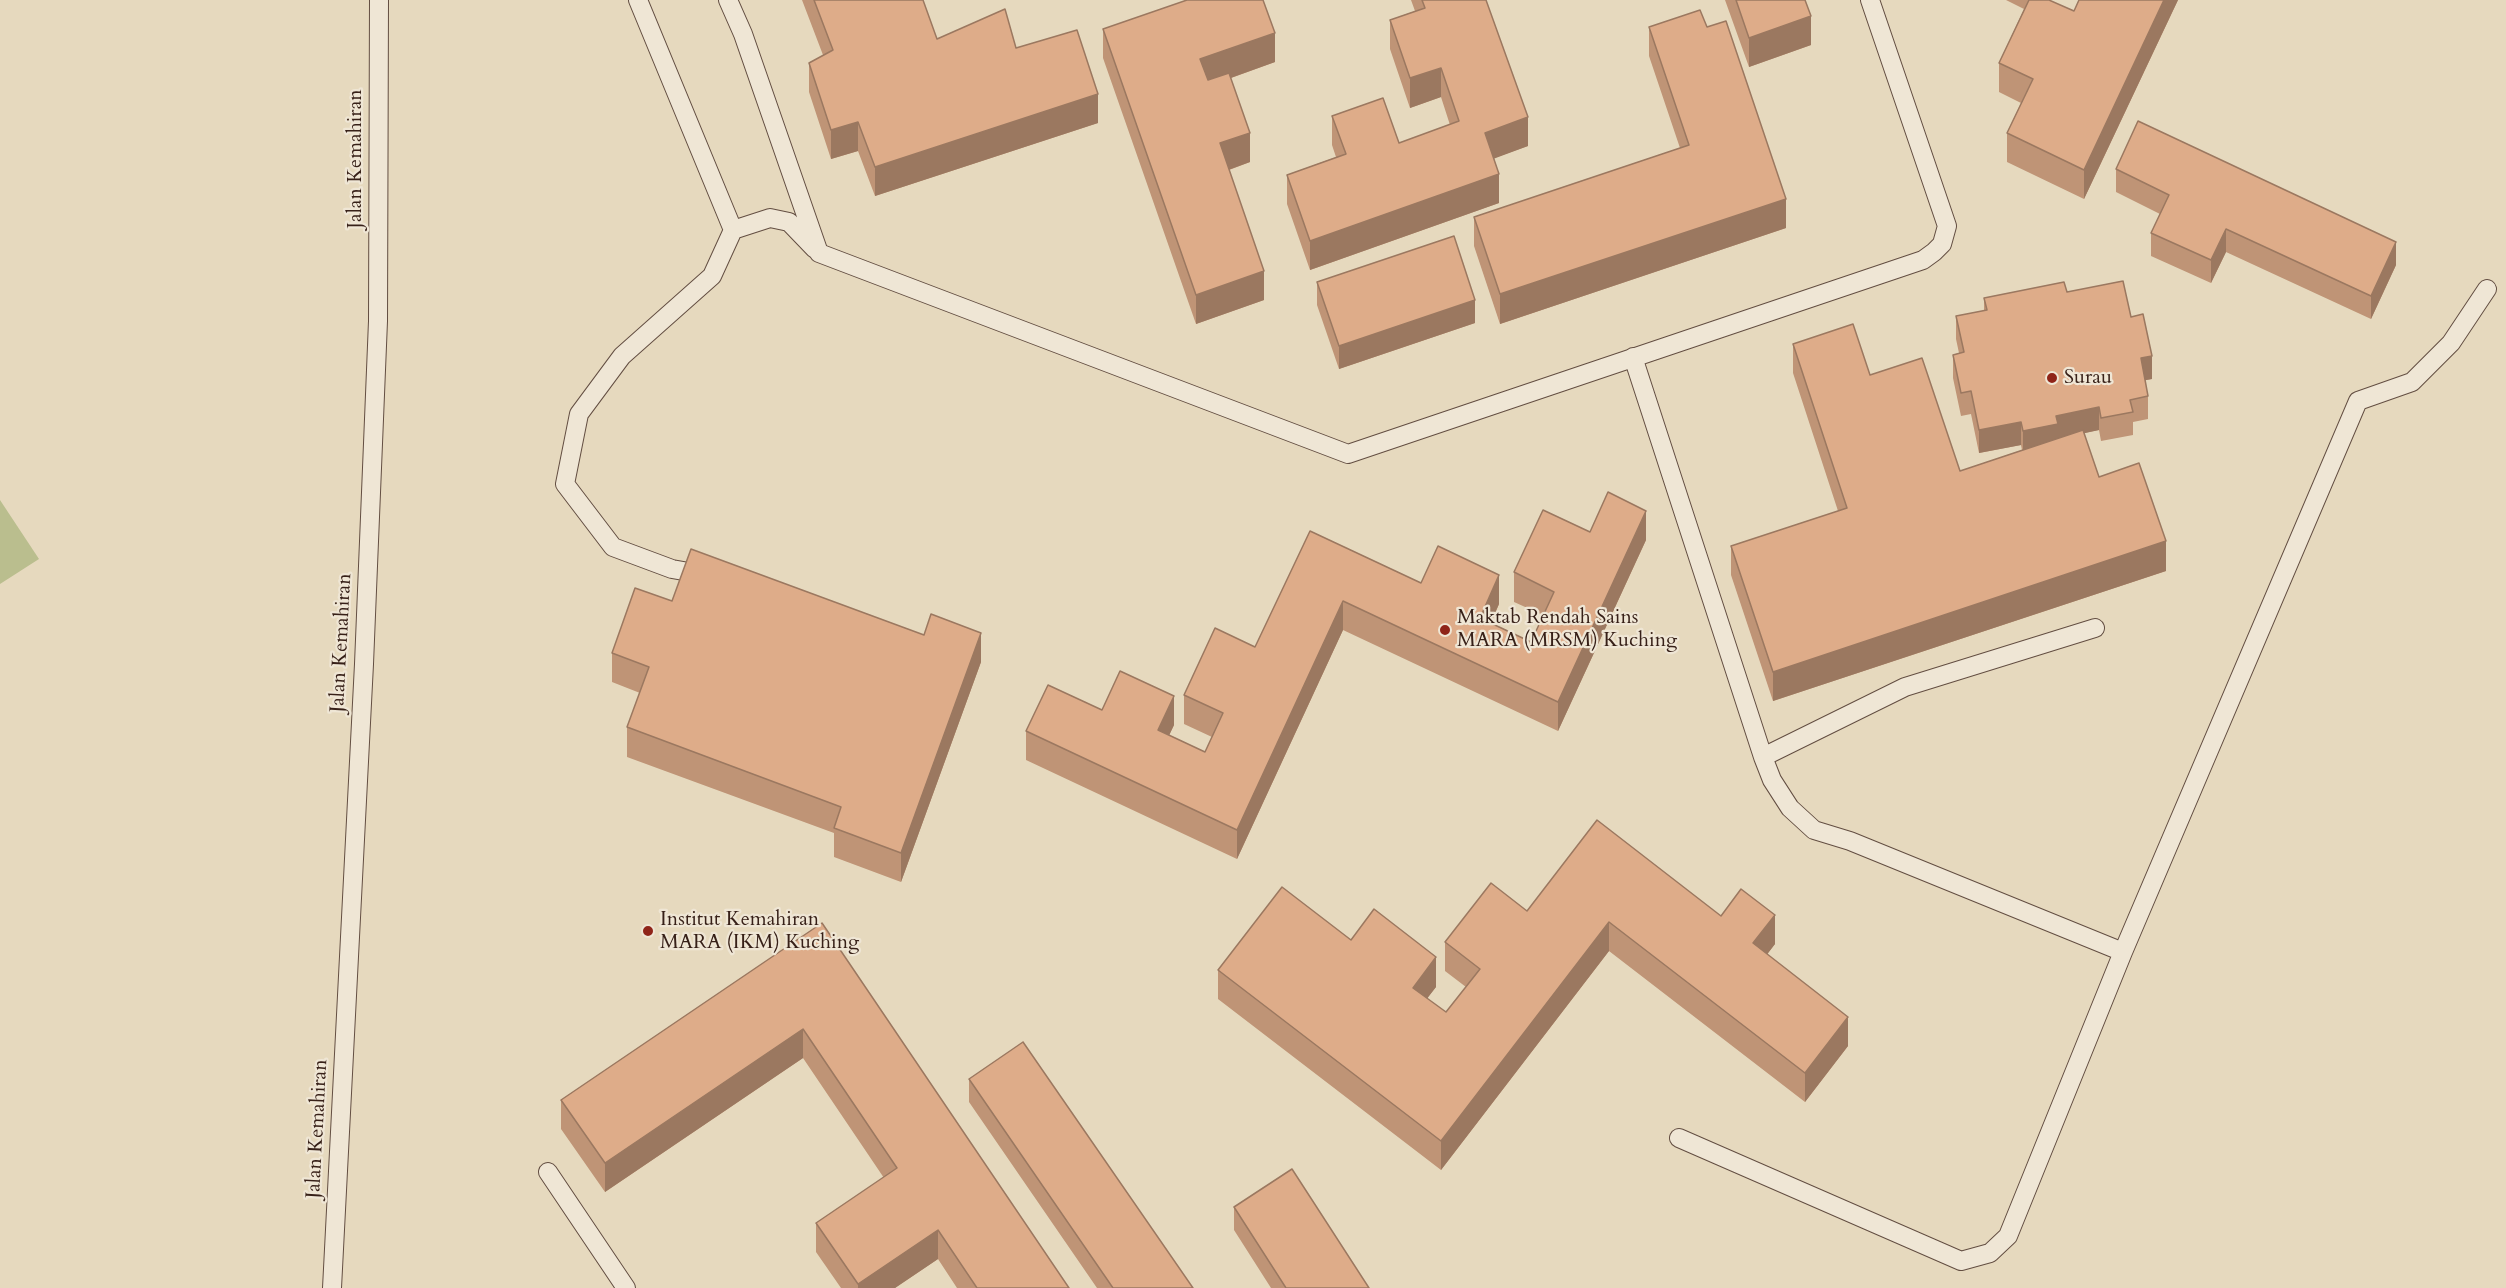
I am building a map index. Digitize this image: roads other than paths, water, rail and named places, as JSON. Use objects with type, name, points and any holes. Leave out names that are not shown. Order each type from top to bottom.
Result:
[{"type":"lane","name":"Jalan Kemahiran","points":[[332,1288],[365,652],[378,321],[379,0]]},
{"type":"lane","points":[[638,0],[733,230],[712,276],[622,356],[579,414],[565,484],[613,546],[672,569],[718,577]]},
{"type":"lane","points":[[728,0],[743,34],[819,253]]},
{"type":"lane","points":[[733,230],[770,218],[789,222],[819,253],[1348,454],[1923,260],[1942,244],[1947,226],[1870,0]]},
{"type":"lane","points":[[1679,1138],[1961,1261],[1990,1253],[2008,1236],[2123,952],[2358,401],[2412,382],[2451,343],[2487,289]]},
{"type":"lane","points":[[1633,357],[1763,756],[1772,780],[1790,808],[1814,830],[1850,842],[2123,952]]},
{"type":"lane","points":[[1763,756],[1905,687],[2095,628]]},
{"type":"lane","points":[[548,1173],[626,1288]]},
{"type":"place","name":"Surau","points":[[2052,378]]},
{"type":"place","name":"Maktab Rendah Sains MARA (MRSM) Kuching","points":[[1445,630]]},
{"type":"place","name":"Institut Kemahiran MARA (IKM) Kuching","points":[[648,931]]}]
